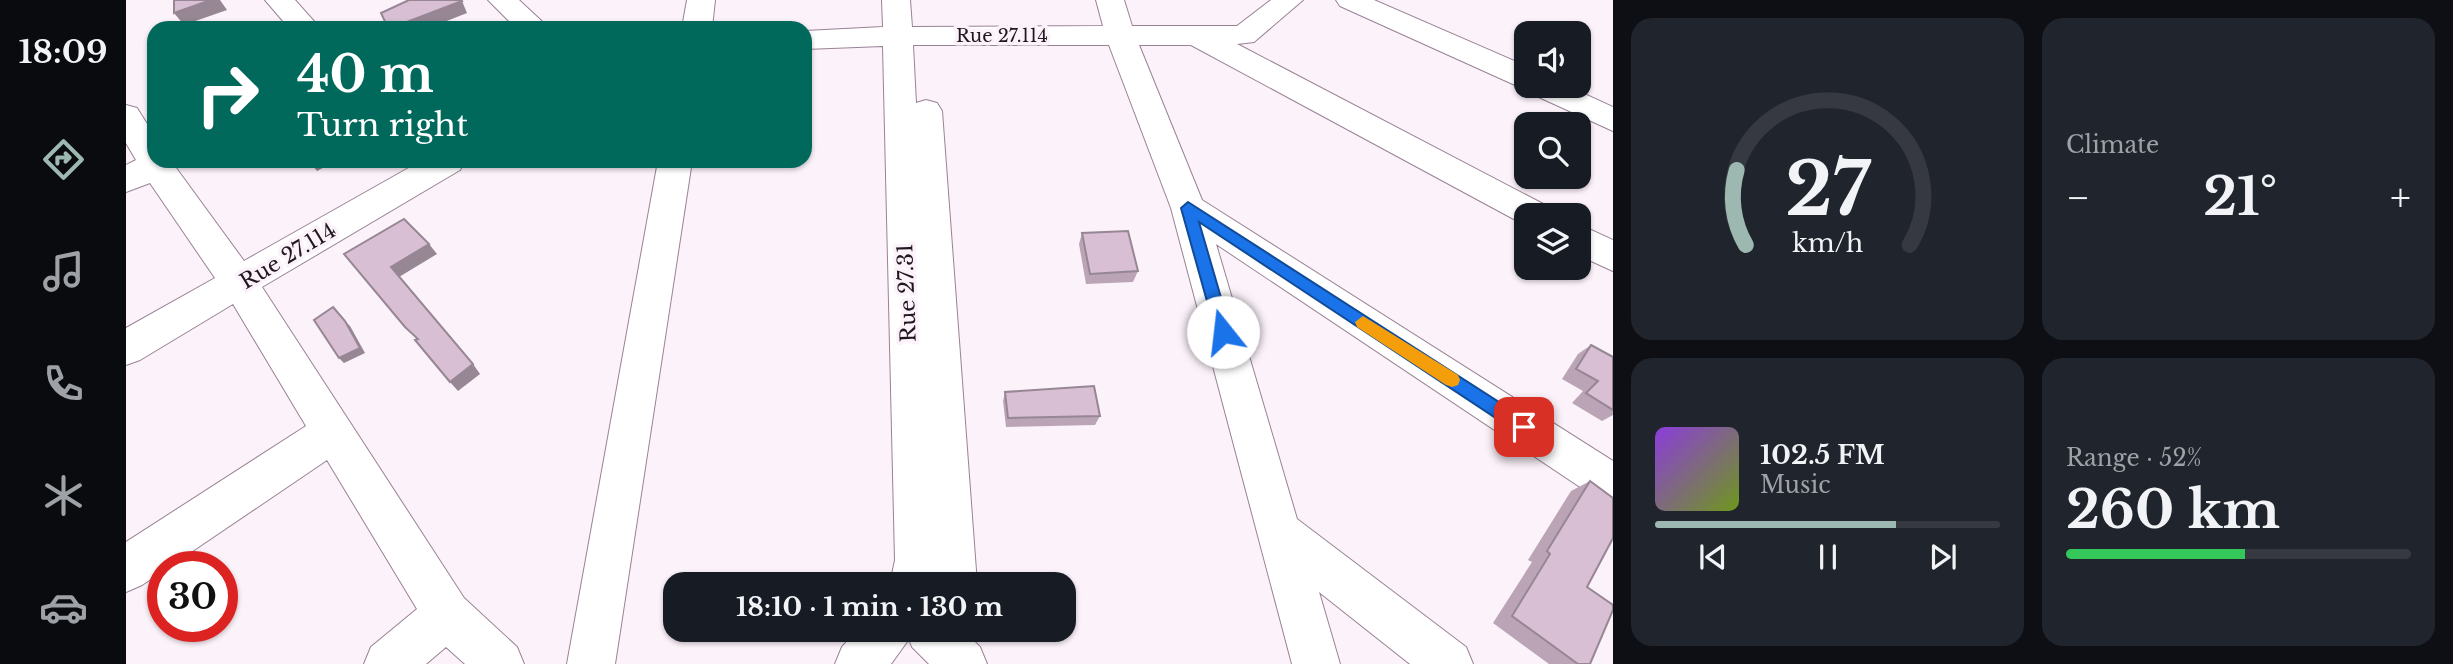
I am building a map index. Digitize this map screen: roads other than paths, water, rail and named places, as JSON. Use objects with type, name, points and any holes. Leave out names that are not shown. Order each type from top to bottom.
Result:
[{"type":"street","points":[[279,0],[298,21]]},
{"type":"street","points":[[502,0],[526,21]]},
{"type":"street","points":[[698,21],[701,0]]},
{"type":"street","name":"Rue 27.31","points":[[895,0],[913,24],[953,572]]},
{"type":"street","points":[[1110,0],[1121,37],[1188,208],[1316,664]]},
{"type":"street","name":"Rue 27.114","points":[[812,39],[913,24],[1121,37],[1244,35],[1290,0]]},
{"type":"street","points":[[1350,0],[1514,73]]},
{"type":"street","name":"Rue 27.31","points":[[913,24],[918,560],[915,572]]},
{"type":"street","points":[[1198,36],[1514,204]]},
{"type":"street","points":[[1566,98],[1613,120]]},
{"type":"street","points":[[126,116],[141,172],[240,285],[447,615],[500,664]]},
{"type":"street","name":"Rue 27.114","points":[[126,348],[240,285],[429,168]]},
{"type":"street","points":[[591,664],[674,168]]},
{"type":"street","points":[[1188,208],[1613,485]]},
{"type":"street","points":[[1591,245],[1613,257]]},
{"type":"street","points":[[126,569],[333,432]]},
{"type":"street","points":[[1279,532],[1449,664]]},
{"type":"street","points":[[388,664],[447,615]]},
{"type":"street","points":[[859,664],[878,642]]}]
